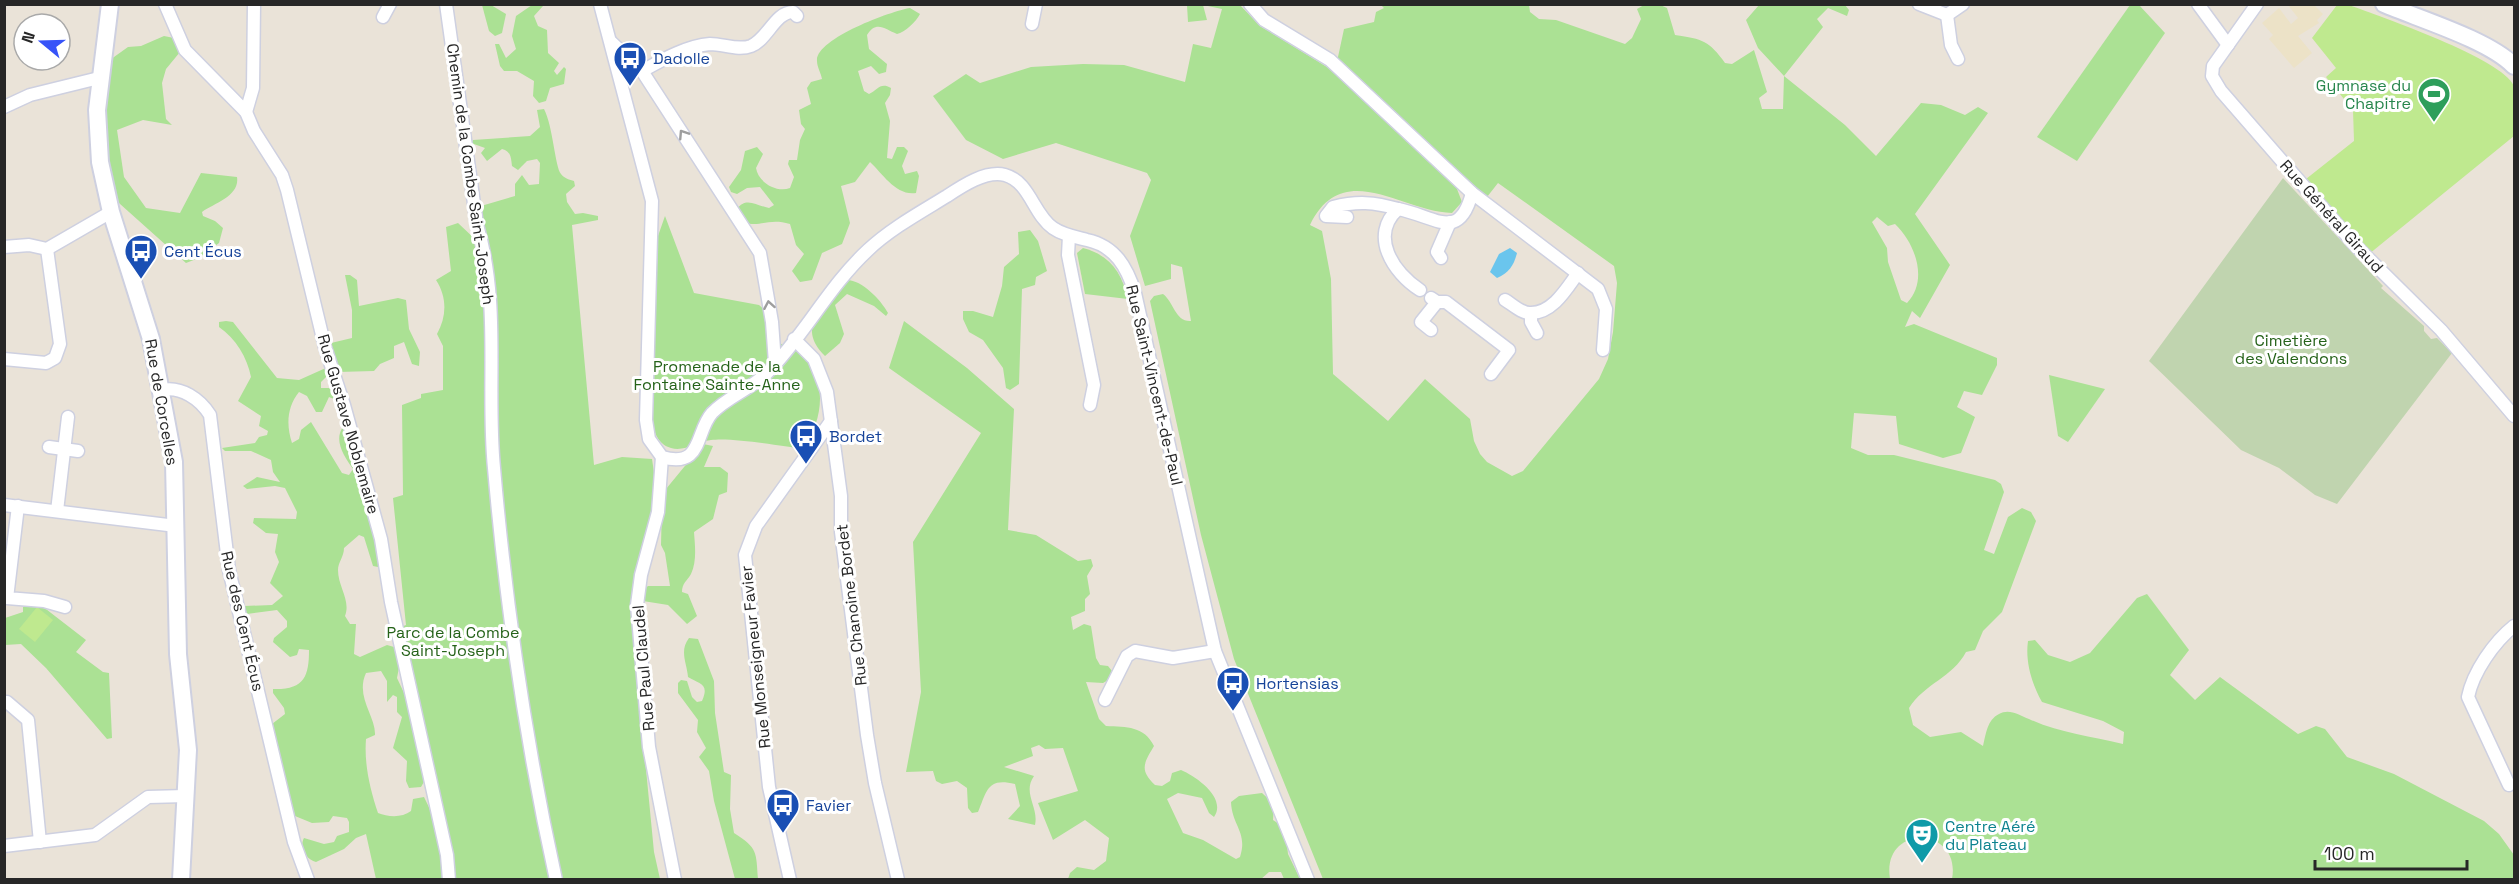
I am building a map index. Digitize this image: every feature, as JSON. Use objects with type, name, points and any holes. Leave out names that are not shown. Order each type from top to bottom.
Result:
[{"type":"main road","name":"Rue de Corcelles","points":[[110,4],[99,78],[98,147],[111,212],[151,339],[172,440],[178,654],[188,733],[181,879]]},
{"type":"main road","points":[[2384,4],[2512,58]]},
{"type":"street","name":"Rue Gustave Noblemaire","points":[[165,4],[185,50],[246,112],[254,131],[282,175],[287,190],[325,347],[344,405],[376,520],[411,698],[447,855],[449,879]]},
{"type":"street","points":[[246,112],[254,88],[254,4]]},
{"type":"street","points":[[383,17],[390,4]]},
{"type":"street","name":"Chemin de la Combe Saint-Joseph","points":[[446,4],[477,225],[484,249],[489,290],[493,344],[492,447],[511,636],[541,810],[556,879]]},
{"type":"street","points":[[600,4],[652,201],[646,420],[649,439],[662,457]]},
{"type":"street","points":[[1032,24],[1036,4]]},
{"type":"street","points":[[1250,4],[1264,20],[1330,60],[1472,193],[1598,289],[1604,297],[1606,309],[1603,350]]},
{"type":"street","points":[[1919,4],[1947,15]]},
{"type":"street","points":[[1947,15],[1962,4]]},
{"type":"street","points":[[2198,4],[2228,45]]},
{"type":"street","name":"Rue Général Giraud","points":[[2257,4],[2213,66],[2212,76],[2221,91],[2355,244],[2441,330],[2514,416]]},
{"type":"street","points":[[642,71],[703,45],[750,47],[760,41],[781,15],[793,12],[797,16]]},
{"type":"street","points":[[1947,15],[1951,45],[1958,59]]},
{"type":"street","points":[[610,41],[642,71],[760,253],[772,322],[775,363]]},
{"type":"street","points":[[4,108],[30,95],[99,78]]},
{"type":"street","name":"Rue Saint-Vincent-de-Paul","points":[[662,457],[681,458],[693,452],[701,441],[711,415],[761,378],[869,248],[945,197],[977,180],[996,174],[1016,180],[1027,192],[1045,221],[1070,236],[1106,246],[1124,265],[1133,286],[1215,651],[1308,879]]},
{"type":"street","points":[[1347,217],[1326,216],[1333,207],[1358,201],[1378,203],[1450,222],[1464,216],[1472,193]]},
{"type":"street","points":[[1398,209],[1385,224],[1383,239],[1392,263],[1407,282],[1429,296],[1446,302],[1509,350],[1491,374]]},
{"type":"street","points":[[4,247],[29,245],[47,249],[111,212]]},
{"type":"street","points":[[1441,258],[1437,252],[1450,222]]},
{"type":"street","points":[[1070,236],[1068,255],[1094,385],[1090,405]]},
{"type":"street","points":[[4,359],[46,363],[58,352],[60,344],[47,249]]},
{"type":"street","points":[[1531,314],[1554,303],[1578,273]]},
{"type":"street","points":[[1429,296],[1421,322],[1431,330]]},
{"type":"street","points":[[1505,300],[1531,314]]},
{"type":"street","points":[[1531,314],[1531,322],[1537,333]]},
{"type":"street","name":"Rue Chanoine Bordet","points":[[794,339],[806,349],[818,365],[827,392],[841,496],[841,532],[867,735],[875,783],[898,879]]},
{"type":"street","name":"Rue des Cent Écus","points":[[162,390],[175,388],[183,392],[204,407],[210,415],[229,570],[294,842],[308,879]]},
{"type":"street","points":[[57,511],[68,417]]},
{"type":"street","name":"Rue Monseigneur Favier","points":[[789,879],[769,787],[745,555],[756,526],[831,421]]},
{"type":"street","points":[[49,447],[78,451]]},
{"type":"street","name":"Rue Paul Claudel","points":[[662,457],[658,512],[644,565],[637,605],[650,747],[675,879]]},
{"type":"street","points":[[4,505],[176,526]]},
{"type":"street","points":[[18,506],[7,598],[44,601],[65,606]]},
{"type":"street","points":[[2509,785],[2468,697],[2470,685],[2480,667],[2514,626]]},
{"type":"street","points":[[1105,700],[1126,656],[1135,651],[1173,658],[1215,651]]},
{"type":"street","points":[[7,702],[28,720],[40,842]]},
{"type":"street","points":[[4,846],[99,833],[148,796],[186,795]]},
{"type":"shaded area","points":[[2288,5],[2314,5],[2323,14],[2317,20],[2319,23],[2298,36],[2312,53],[2294,68],[2269,39],[2273,35],[2262,23],[2279,8],[2291,24],[2298,18]]},
{"type":"green space","points":[[1658,4],[1667,8],[1675,35],[1705,42],[1725,63],[1732,64],[1754,50],[1767,92],[1759,98],[1762,109],[1783,109],[1784,76],[1845,125],[1876,156],[1921,103],[1941,105],[1965,115],[1978,107],[1988,113],[1915,214],[1950,265],[1920,318],[1912,311],[1905,327],[1914,324],[1997,358],[1997,365],[1982,395],[1964,391],[1957,407],[1975,417],[1961,453],[1943,458],[1899,444],[1896,416],[1854,413],[1851,448],[1868,455],[1894,455],[1995,480],[2001,484],[2004,492],[1984,550],[1994,554],[2008,517],[2022,508],[2031,512],[2036,521],[2002,612],[1983,631],[1975,650],[1966,652],[1954,668],[1915,700],[1909,708],[1913,725],[1930,737],[1961,732],[1983,746],[1992,720],[2003,712],[2010,712],[2052,728],[2123,744],[2124,732],[2103,721],[2042,702],[2030,673],[2028,641],[2035,640],[2048,655],[2070,662],[2090,653],[2137,598],[2147,594],[2189,650],[2170,675],[2195,700],[2220,677],[2298,734],[2316,726],[2325,729],[2347,757],[2394,774],[2484,821],[2499,834],[2514,855],[2514,879],[1952,879],[1952,861],[1945,849],[1934,841],[1921,838],[1908,840],[1897,848],[1890,861],[1890,879],[1323,879],[1234,659],[1201,535],[1150,301],[1154,296],[1163,294],[1181,318],[1191,321],[1182,267],[1171,264],[1171,279],[1145,286],[1130,236],[1151,180],[1147,173],[1056,143],[1003,159],[966,140],[933,96],[966,74],[980,83],[1031,67],[1083,64],[1124,65],[1185,82],[1193,44],[1211,48],[1222,9],[1203,5],[1240,5],[1260,26],[1327,67],[1338,57],[1344,29],[1374,22],[1376,12],[1384,8],[1381,5],[1529,5],[1530,12],[1539,19],[1556,20],[1625,44],[1632,38],[1641,19],[1637,9],[1644,5]],"holes":[[[1463,178],[1487,197],[1498,183],[1614,266],[1617,283],[1608,359],[1599,379],[1523,471],[1512,476],[1487,462],[1474,441],[1470,419],[1425,379],[1388,421],[1333,374],[1331,279],[1322,231],[1310,225],[1324,205],[1339,194],[1356,191],[1375,193],[1433,210],[1452,213],[1462,202],[1457,189]],[[1877,217],[1888,226],[1895,224],[1908,241],[1917,262],[1917,284],[1914,294],[1907,303],[1901,300],[1888,262],[1887,248],[1872,222]]]},
{"type":"green space","points":[[482,5],[491,5],[506,14],[502,33],[495,36],[489,31]]},
{"type":"green space","points":[[532,5],[543,6],[534,16],[538,26],[547,30],[548,53],[559,63],[554,71],[557,75],[564,67],[566,69],[564,84],[550,88],[546,101],[539,103],[533,96],[534,81],[517,71],[504,71],[500,66],[495,44],[499,44],[506,58],[516,49],[512,36],[516,16]]},
{"type":"green space","points":[[1187,5],[1203,5],[1207,20],[1188,22]]},
{"type":"green space","points":[[1759,5],[1845,5],[1849,10],[1847,16],[1828,8],[1817,19],[1823,27],[1784,76],[1758,48],[1746,20]]},
{"type":"green space","points":[[2130,5],[2139,5],[2165,33],[2077,161],[2037,137]]},
{"type":"green space","name":"Gymnase du Chapitre","points":[[2337,5],[2349,5],[2465,51],[2505,75],[2515,90],[2514,136],[2369,254],[2306,179],[2354,141],[2353,110],[2326,77],[2336,68],[2312,38]]},
{"type":"green space","points":[[910,8],[920,14],[903,31],[897,34],[877,27],[870,30],[867,35],[869,49],[887,64],[886,72],[879,74],[871,66],[858,71],[864,91],[869,94],[882,86],[891,88],[885,103],[890,121],[887,158],[892,159],[897,147],[904,147],[908,151],[902,166],[905,174],[917,171],[919,176],[916,193],[896,188],[870,162],[855,182],[841,186],[850,223],[842,244],[822,253],[812,280],[800,282],[792,271],[804,254],[796,245],[790,224],[783,222],[745,223],[737,209],[740,205],[748,202],[769,208],[774,205],[760,187],[747,188],[737,194],[731,192],[729,187],[741,170],[745,151],[757,147],[763,154],[756,168],[760,178],[774,188],[790,188],[794,177],[788,164],[789,160],[797,160],[800,140],[805,129],[801,124],[799,110],[811,104],[807,88],[811,82],[822,79],[817,63],[820,53],[828,44],[856,27],[887,14]]},
{"type":"green space","points":[[164,36],[179,39],[180,52],[166,69],[162,83],[166,119],[172,125],[143,120],[117,130],[124,177],[146,208],[180,213],[201,173],[237,177],[237,184],[231,194],[202,212],[203,216],[215,221],[223,228],[219,243],[199,258],[186,263],[110,195],[111,178],[105,119],[107,62],[128,47],[141,46]]},
{"type":"green space","name":"Parc de la Combe Saint-Joseph","points":[[544,109],[550,125],[559,170],[564,177],[574,181],[575,186],[566,194],[567,202],[575,214],[598,216],[598,220],[572,225],[594,465],[622,457],[652,459],[657,493],[639,559],[630,604],[654,852],[660,879],[451,879],[401,627],[406,625],[393,498],[403,495],[402,405],[421,398],[421,394],[443,390],[443,346],[437,334],[443,320],[444,300],[436,280],[451,271],[446,227],[458,223],[476,240],[476,248],[489,243],[480,223],[481,206],[515,196],[515,184],[522,175],[529,185],[539,184],[540,163],[537,159],[527,161],[518,170],[512,166],[507,151],[502,149],[487,161],[481,153],[485,148],[471,143],[473,140],[530,136],[540,127],[537,110]]},
{"type":"green space","name":"Cimetière des Valendons","points":[[2283,178],[2383,286],[2381,288],[2424,326],[2424,331],[2431,339],[2437,338],[2452,353],[2337,504],[2315,495],[2279,468],[2241,450],[2149,361]]},
{"type":"green space","name":"Promenade de la Fontaine Sainte-Anne","points":[[665,216],[694,293],[759,305],[766,311],[769,339],[800,353],[814,370],[818,381],[820,404],[815,427],[804,449],[720,439],[676,449],[666,446],[658,439],[652,414],[658,236]]},
{"type":"green space","points":[[1030,230],[1038,241],[1047,271],[1036,277],[1035,285],[1022,289],[1019,384],[1010,390],[1006,388],[1003,368],[983,340],[969,332],[963,319],[963,311],[973,311],[993,317],[1002,286],[1004,267],[1019,254],[1018,232]]},
{"type":"green space","points":[[1083,248],[1108,260],[1118,273],[1128,299],[1085,294],[1077,253]]},
{"type":"green space","points":[[345,275],[350,275],[357,280],[359,306],[398,298],[406,300],[409,329],[420,352],[419,366],[412,364],[404,342],[394,346],[394,358],[380,364],[374,371],[338,372],[329,349],[331,343],[352,338],[352,310]]},
{"type":"green space","points":[[847,280],[859,283],[881,302],[888,313],[886,316],[874,306],[847,294],[835,305],[844,334],[840,343],[825,356],[816,345],[812,334],[813,325],[816,315]]},
{"type":"green space","points":[[904,321],[967,368],[1014,409],[1008,530],[1036,535],[1078,561],[1091,559],[1093,566],[1087,576],[1090,594],[1085,599],[1085,611],[1071,617],[1073,630],[1084,624],[1091,626],[1096,658],[1100,665],[1108,666],[1112,671],[1110,679],[1103,683],[1086,682],[1099,719],[1106,726],[1128,727],[1140,731],[1150,739],[1154,746],[1146,762],[1145,771],[1155,785],[1162,786],[1170,781],[1172,773],[1181,770],[1208,789],[1217,803],[1214,817],[1209,813],[1202,798],[1178,793],[1167,799],[1183,833],[1203,840],[1236,859],[1240,857],[1242,841],[1231,802],[1239,796],[1262,793],[1274,804],[1273,820],[1285,828],[1288,854],[1300,879],[1284,879],[1281,872],[1269,872],[1260,880],[1068,879],[1070,873],[1077,867],[1094,870],[1106,861],[1109,838],[1085,820],[1053,840],[1038,803],[1078,791],[1063,748],[1045,749],[1039,745],[1031,748],[1033,756],[1004,767],[1034,776],[1030,794],[1036,818],[1035,825],[1008,819],[1020,806],[1015,784],[999,782],[993,784],[986,792],[978,812],[972,813],[968,808],[967,788],[957,781],[942,784],[936,781],[933,771],[906,772],[921,692],[913,542],[981,433],[889,368]]},
{"type":"green space","points":[[219,322],[233,322],[277,378],[299,380],[328,367],[330,373],[321,382],[321,388],[329,388],[336,393],[336,400],[329,397],[322,412],[316,412],[307,396],[299,392],[290,410],[288,423],[290,436],[292,443],[299,439],[301,430],[311,422],[342,473],[349,475],[353,469],[344,454],[339,438],[343,427],[353,438],[382,562],[378,567],[373,566],[364,537],[359,535],[344,548],[338,570],[346,604],[345,616],[350,624],[356,624],[354,654],[360,657],[387,645],[394,647],[401,657],[397,678],[412,710],[425,780],[421,787],[409,788],[406,781],[407,761],[393,748],[402,717],[397,712],[397,697],[393,695],[387,702],[387,681],[381,671],[366,673],[363,682],[364,698],[375,735],[366,739],[370,786],[378,813],[386,815],[399,816],[407,813],[411,811],[413,799],[424,797],[439,837],[445,879],[376,879],[366,834],[356,838],[344,849],[316,862],[304,853],[302,845],[304,838],[324,844],[334,842],[337,836],[349,832],[349,822],[347,818],[333,816],[329,822],[312,823],[295,816],[272,724],[285,714],[273,689],[292,687],[303,680],[308,668],[309,650],[299,649],[297,655],[290,657],[273,642],[274,638],[287,627],[287,621],[277,610],[247,614],[244,606],[272,605],[283,596],[270,583],[279,562],[275,552],[278,534],[266,533],[253,523],[254,518],[296,519],[297,512],[285,488],[275,486],[247,489],[243,486],[257,477],[280,482],[273,472],[271,460],[251,451],[225,451],[222,448],[255,443],[259,437],[267,435],[268,431],[259,426],[261,416],[238,401],[251,377],[240,349],[219,327]]},
{"type":"green space","points":[[2049,375],[2105,389],[2068,442],[2058,436]]},
{"type":"green space","points":[[703,444],[713,446],[704,467],[720,467],[728,473],[727,492],[719,495],[713,519],[694,532],[694,564],[682,592],[688,594],[697,616],[687,624],[668,605],[643,601],[641,592],[648,586],[670,586],[665,553],[661,545],[662,505],[666,489]]},
{"type":"green space","points":[[31,604],[42,606],[86,640],[76,652],[103,672],[109,673],[112,738],[107,739],[46,668],[21,644],[5,645],[5,618],[23,612],[23,607]]},
{"type":"green space","points":[[37,607],[53,620],[35,642],[19,629]]},
{"type":"green space","points":[[689,638],[698,639],[714,681],[715,713],[724,772],[731,775],[730,809],[734,833],[752,847],[757,863],[758,879],[735,879],[714,801],[709,771],[699,757],[706,748],[697,732],[698,720],[678,693],[678,683],[681,680],[687,681],[692,697],[697,702],[702,701],[705,691],[702,685],[688,677],[684,648]]},
{"type":"water","points":[[1510,248],[1517,253],[1514,261],[1508,271],[1497,278],[1490,272],[1499,254]]},
{"type":"place","name":"Dadolle","points":[[630,87]]},
{"type":"place","name":"Gymnase du Chapitre","points":[[2434,123]]},
{"type":"place","name":"Cent Écus","points":[[141,280]]},
{"type":"place","name":"Bordet","points":[[806,465]]},
{"type":"place","name":"Hortensias","points":[[1233,712]]},
{"type":"place","name":"Favier","points":[[783,834]]},
{"type":"place","name":"Centre Aéré du Plateau","points":[[1922,864]]}]
